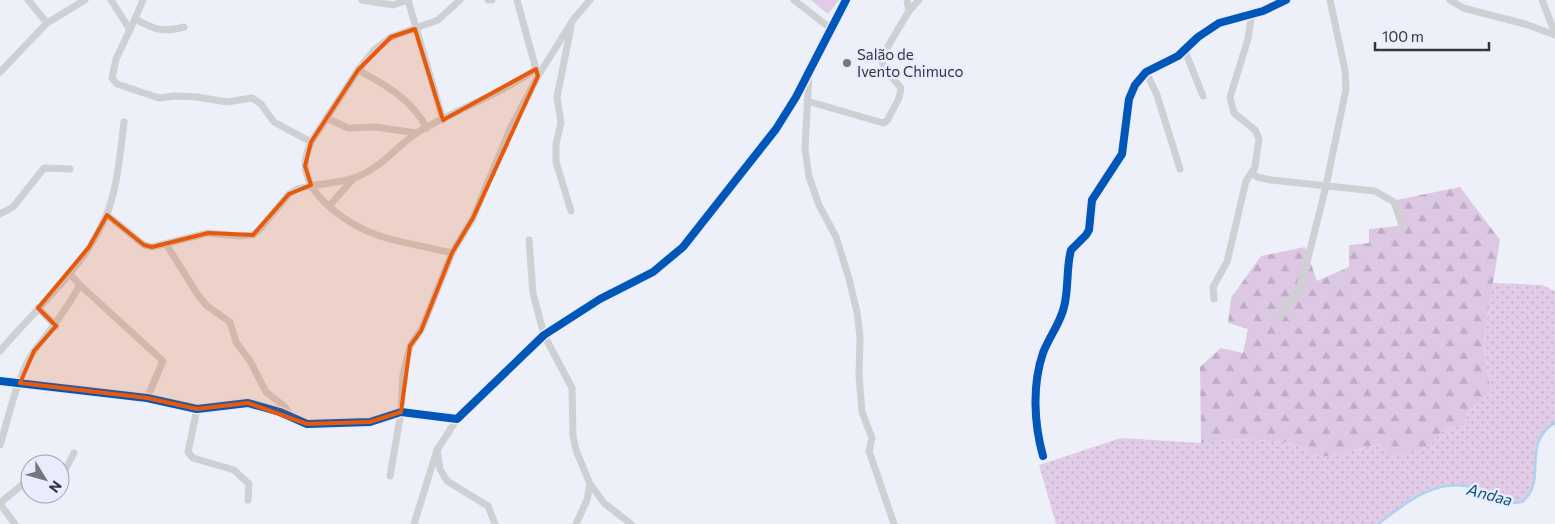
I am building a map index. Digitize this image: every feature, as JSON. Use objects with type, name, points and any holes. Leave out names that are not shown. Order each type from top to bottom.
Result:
[{"type":"street","points":[[28,0],[48,23]]},
{"type":"street","points":[[0,72],[48,23],[85,0]]},
{"type":"street","points":[[111,0],[130,30]]},
{"type":"street","points":[[143,0],[116,59],[112,78],[117,84],[159,98],[174,96],[198,97],[228,102],[252,98],[261,104],[274,122],[311,142]]},
{"type":"street","points":[[362,0],[393,5],[408,0],[443,120]]},
{"type":"street","points":[[452,253],[378,235],[360,228],[329,206],[311,184],[305,166],[306,155],[311,142],[358,70],[374,50],[391,37],[438,20],[460,0]]},
{"type":"street","points":[[517,0],[537,72]]},
{"type":"street","points":[[390,476],[401,412],[403,375],[410,346],[422,328],[452,253],[473,218],[510,129],[537,72],[584,3],[590,0]]},
{"type":"street","points":[[794,0],[830,28]]},
{"type":"street","points":[[414,524],[437,450],[457,419],[544,335],[600,299],[653,272],[683,248],[776,129],[809,72],[846,0]]},
{"type":"street","points":[[907,0],[909,11]]},
{"type":"street","points":[[807,101],[887,122],[899,98],[901,88],[884,68],[881,58],[909,11],[919,0]]},
{"type":"street","points":[[1043,456],[1038,435],[1036,406],[1037,380],[1043,353],[1062,315],[1069,281],[1071,250],[1089,230],[1092,200],[1122,154],[1129,99],[1135,85],[1146,72],[1185,51],[1198,37],[1219,23],[1263,11],[1286,0]]},
{"type":"street","points":[[1280,318],[1298,291],[1326,186],[1346,89],[1345,70],[1330,0]]},
{"type":"street","points":[[1450,0],[1463,8],[1555,34]]},
{"type":"street","points":[[1542,0],[1555,34]]},
{"type":"street","points":[[1214,299],[1215,283],[1227,262],[1246,181],[1255,167],[1258,135],[1234,113],[1230,97],[1248,39],[1252,13]]},
{"type":"street","points":[[135,19],[159,30],[184,27]]},
{"type":"street","points":[[570,211],[556,167],[556,144],[561,123],[556,97],[573,20]]},
{"type":"street","points":[[1185,51],[1203,96]]},
{"type":"street","points":[[358,70],[398,92],[418,111],[427,128]]},
{"type":"street","points":[[106,215],[144,245],[152,247],[208,233],[239,236],[253,235],[260,230],[289,194],[297,189],[311,184],[354,178],[385,162],[417,133],[490,94],[537,72]]},
{"type":"street","points":[[809,72],[805,148],[809,177],[819,205],[836,237],[853,294],[860,337],[859,375],[862,412],[872,438],[869,451],[894,524]]},
{"type":"street","points":[[1146,72],[1157,95],[1180,169]]},
{"type":"street","points":[[326,118],[348,128],[375,128],[417,133]]},
{"type":"street","points":[[0,351],[70,274],[93,241],[106,215],[117,174],[124,122]]},
{"type":"street","points":[[0,214],[13,207],[44,168],[70,169]]},
{"type":"street","points":[[1252,172],[1257,177],[1271,180],[1375,191],[1386,196],[1398,210],[1402,225]]},
{"type":"street","points":[[329,206],[354,178]]},
{"type":"street","points":[[529,240],[533,293],[544,335],[572,388],[573,436],[576,450],[590,484],[604,503],[631,524]]},
{"type":"street","points":[[166,244],[203,302],[230,322],[236,342],[266,392],[285,407],[292,417]]},
{"type":"street","points":[[70,274],[163,361],[147,398]]},
{"type":"street","points":[[0,445],[20,383],[34,352],[56,326],[80,285]]},
{"type":"street","points":[[38,308],[56,326]]},
{"type":"street","points":[[0,381],[147,398],[197,409],[248,403],[292,417],[307,424],[362,423],[401,412],[457,419]]},
{"type":"street","points":[[197,409],[188,452],[193,458],[239,473],[249,484],[248,500]]},
{"type":"street","points":[[437,450],[442,475],[447,481],[488,506],[495,524]]},
{"type":"street","points":[[70,461],[74,453]]},
{"type":"street","points":[[576,524],[586,500],[590,484]]},
{"type":"street","points":[[15,524],[0,504],[20,487]]},
{"type":"highlighted area","points":[[415,29],[443,120],[536,69],[538,76],[473,218],[452,253],[421,331],[410,346],[401,412],[370,422],[307,424],[248,403],[197,409],[147,398],[20,383],[34,351],[56,326],[38,308],[89,247],[107,215],[144,245],[152,247],[208,233],[253,235],[289,194],[311,185],[305,166],[311,142],[358,70],[391,37]]},
{"type":"shaded area","points":[[811,0],[839,0],[828,14]]},
{"type":"shaded area","points":[[1493,283],[1542,285],[1555,291],[1555,423],[1545,431],[1539,441],[1534,484],[1530,493],[1522,502],[1504,501],[1477,490],[1450,485],[1425,493],[1401,507],[1380,524],[1056,524],[1039,465],[1121,438],[1201,443],[1237,439],[1289,442],[1323,457],[1381,444],[1429,446],[1444,429],[1464,426],[1467,412],[1491,392],[1483,344]]},
{"type":"green space","points":[[1460,187],[1500,240],[1483,344],[1491,392],[1467,412],[1464,426],[1444,429],[1429,446],[1388,457],[1380,444],[1323,457],[1289,442],[1237,439],[1201,443],[1200,367],[1221,348],[1243,353],[1248,329],[1228,323],[1231,298],[1261,256],[1305,247],[1317,281],[1349,267],[1349,245],[1369,243],[1369,229],[1398,226],[1396,200]]},
{"type":"waterway","name":"Andaa","points":[[1378,524],[1410,501],[1432,489],[1445,486],[1471,487],[1508,502],[1522,502],[1530,493],[1534,484],[1536,451],[1539,441],[1545,431],[1555,423]]},
{"type":"cycle path","points":[[0,381],[147,398],[197,409],[248,403],[280,412],[307,424],[370,422],[401,412],[457,419],[544,335],[600,299],[653,272],[683,247],[776,129],[796,97],[846,0]]},
{"type":"cycle path","points":[[1043,456],[1036,418],[1036,391],[1039,365],[1045,347],[1060,319],[1064,307],[1071,250],[1089,230],[1092,200],[1122,154],[1129,99],[1135,85],[1146,72],[1178,56],[1198,37],[1219,23],[1263,11],[1286,0]]},
{"type":"place","name":"Salão de Ivento Chimuco","points":[[847,63]]}]
